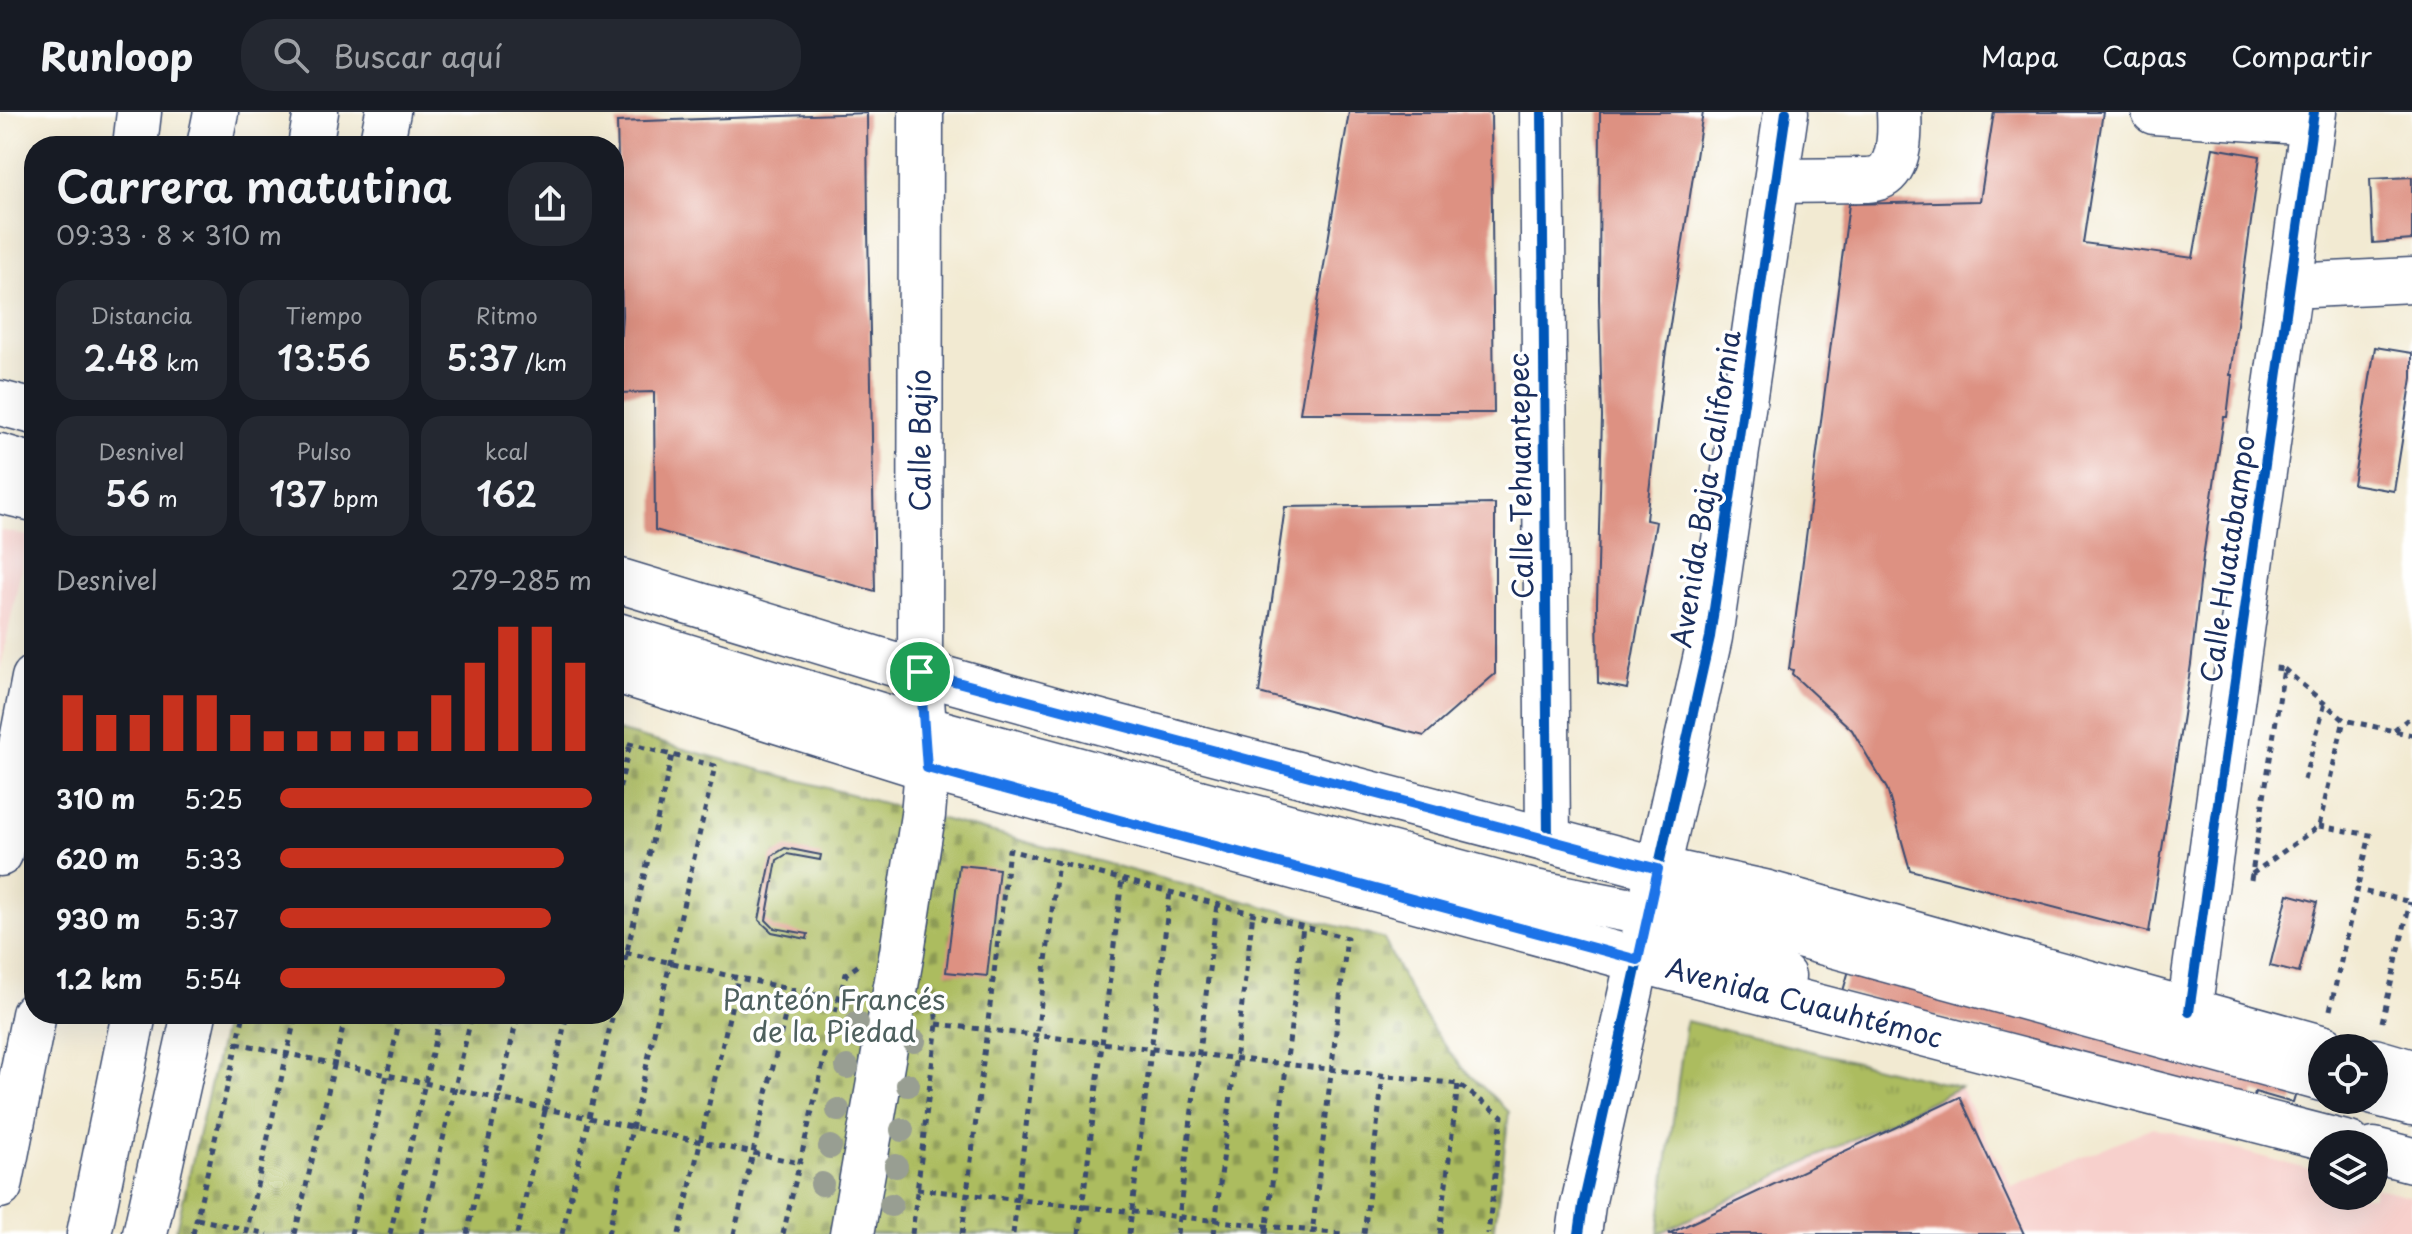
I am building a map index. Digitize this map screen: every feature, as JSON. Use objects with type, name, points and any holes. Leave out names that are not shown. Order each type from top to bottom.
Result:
[{"type":"main road","points":[[136,136],[139,112]]},
{"type":"main road","points":[[185,136],[186,112]]},
{"type":"main road","points":[[211,136],[216,112]]},
{"type":"main road","points":[[312,136],[316,112]]},
{"type":"main road","points":[[383,136],[388,112]]},
{"type":"main road","name":"Calle Bajío","points":[[852,1234],[923,815],[925,748],[920,672],[921,112]]},
{"type":"main road","name":"Calle Tehuantepec","points":[[1542,112],[1548,840]]},
{"type":"main road","name":"Avenida Baja California","points":[[1579,1234],[1710,637],[1786,112]]},
{"type":"main road","points":[[1777,181],[1868,180],[1881,177],[1890,169],[1895,157],[1899,112]]},
{"type":"main road","points":[[2154,112],[2313,117]]},
{"type":"main road","name":"Calle Huatabampo","points":[[2189,1012],[2313,117]]},
{"type":"main road","points":[[2290,286],[2412,280]]},
{"type":"main road","points":[[0,403],[24,409]]},
{"type":"main road","points":[[0,456],[24,463]]},
{"type":"main road","points":[[0,491],[24,497]]},
{"type":"main road","points":[[624,582],[920,672],[1658,869],[1764,892],[2189,1012],[2327,1030]]},
{"type":"main road","points":[[624,638],[925,748],[1530,891],[1648,914],[1730,917],[2308,1075]]},
{"type":"main road","name":"Avenida Cuauhtémoc","points":[[624,673],[925,748],[1638,960],[2308,1133]]},
{"type":"main road","points":[[0,854],[24,730]]},
{"type":"main road","points":[[1648,914],[1727,961],[2412,1142]]},
{"type":"main road","points":[[0,1186],[32,1024]]},
{"type":"main road","points":[[89,1234],[132,1024]]},
{"type":"main road","points":[[145,1234],[192,1024]]},
{"type":"main road","points":[[2388,1053],[2412,1072]]},
{"type":"main road","points":[[2388,1097],[2412,1103]]},
{"type":"main road","points":[[2388,1154],[2412,1160]]},
{"type":"path","points":[[2284,669],[2344,720],[2412,735]]},
{"type":"path","points":[[2304,780],[2325,703]]},
{"type":"path","points":[[2394,731],[2412,716]]},
{"type":"path","points":[[2211,864],[2252,874],[2319,826],[2344,720]]},
{"type":"path","points":[[608,1234],[715,766],[624,742]]},
{"type":"path","points":[[624,769],[630,744]]},
{"type":"path","points":[[624,965],[672,755]]},
{"type":"path","points":[[2319,826],[2370,835],[2327,1030]]},
{"type":"path","points":[[962,1234],[1009,850],[1347,938],[1312,1232]]},
{"type":"path","points":[[1013,1234],[1058,862]]},
{"type":"path","points":[[1079,1234],[1122,879]]},
{"type":"path","points":[[2357,890],[2411,902],[2379,1034]]},
{"type":"path","points":[[1129,1234],[1170,892]]},
{"type":"path","points":[[1177,1234],[1217,904]]},
{"type":"path","points":[[1214,1234],[1253,913]]},
{"type":"path","points":[[1266,1234],[1303,926]]},
{"type":"path","points":[[624,952],[838,1000]]},
{"type":"path","points":[[783,1234],[846,974],[873,954],[902,952]]},
{"type":"path","points":[[679,1234],[738,978]]},
{"type":"path","points":[[734,1234],[791,990]]},
{"type":"path","points":[[193,1234],[242,1024]]},
{"type":"path","points":[[246,1232],[294,1024]]},
{"type":"path","points":[[295,1234],[344,1024]]},
{"type":"path","points":[[351,1234],[399,1024]]},
{"type":"path","points":[[390,1234],[439,1024]]},
{"type":"path","points":[[421,1234],[470,1024]]},
{"type":"path","points":[[467,1234],[516,1024]]},
{"type":"path","points":[[517,1234],[565,1024]]},
{"type":"path","points":[[562,1234],[610,1024]]},
{"type":"path","points":[[912,1234],[937,1024],[1458,1084],[1502,1116],[1488,1234]]},
{"type":"path","points":[[237,1043],[800,1163]]},
{"type":"path","points":[[1364,1234],[1383,1076]]},
{"type":"path","points":[[1440,1234],[1458,1084]]},
{"type":"path","points":[[917,1189],[1342,1234]]},
{"type":"path","points":[[197,1219],[246,1232],[268,1234]]},
{"type":"shaded area","points":[[0,530],[24,535],[24,555],[0,671]]},
{"type":"shaded area","points":[[1960,1087],[2012,1187],[2153,1127],[2308,1169],[2308,1210],[2388,1210],[2388,1191],[2412,1197],[2412,1234],[1660,1234]]},
{"type":"green space","name":"Panteón Francés de la Piedad","points":[[624,733],[1384,939],[1409,990],[1439,1038],[1463,1068],[1509,1112],[1494,1234],[175,1234],[225,1024],[624,1024]]},
{"type":"green space","points":[[1686,1021],[1960,1087],[1658,1234]]},
{"type":"building","points":[[1349,112],[1491,112],[1494,413],[1300,413]]},
{"type":"building","points":[[1600,112],[1703,112],[1665,357],[1649,492],[1646,520],[1656,522],[1627,689],[1598,683],[1602,417]]},
{"type":"building","points":[[1994,112],[2103,112],[2083,243],[2193,258],[2213,148],[2260,156],[2227,417],[2224,417],[2191,664],[2149,932],[1910,870],[1887,789],[1852,730],[1789,669],[1849,204],[1980,201]]},
{"type":"building","points":[[867,113],[875,591],[655,530],[654,392],[624,393],[624,136],[617,136],[617,122]]},
{"type":"building","points":[[2412,177],[2412,240],[2373,243],[2370,179]]},
{"type":"building","points":[[2375,347],[2412,353],[2412,378],[2394,491],[2353,484]]},
{"type":"building","points":[[1495,504],[1495,674],[1424,736],[1259,693],[1285,507]]},
{"type":"building","points":[[785,848],[821,855],[820,860],[787,854],[777,860],[766,920],[774,928],[808,934],[807,939],[772,932],[759,920],[772,856]]},
{"type":"building","points":[[959,865],[999,869],[987,976],[946,972]]},
{"type":"building","points":[[2288,894],[2317,902],[2299,973],[2270,966]]},
{"type":"building","points":[[1854,953],[2299,1083],[2293,1103],[2255,1092],[2252,1102],[1843,991]]},
{"type":"building","points":[[1960,1097],[2024,1234],[1668,1234]]},
{"type":"cycle path","points":[[1542,112],[1548,840]]},
{"type":"cycle path","points":[[1658,869],[1710,637],[1786,112]]},
{"type":"cycle path","points":[[2189,1012],[2314,112]]},
{"type":"cycle path","points":[[1579,1234],[1638,960]]},
{"type":"route","points":[[920,672],[1658,869],[1638,960],[927,768],[920,672]]}]
